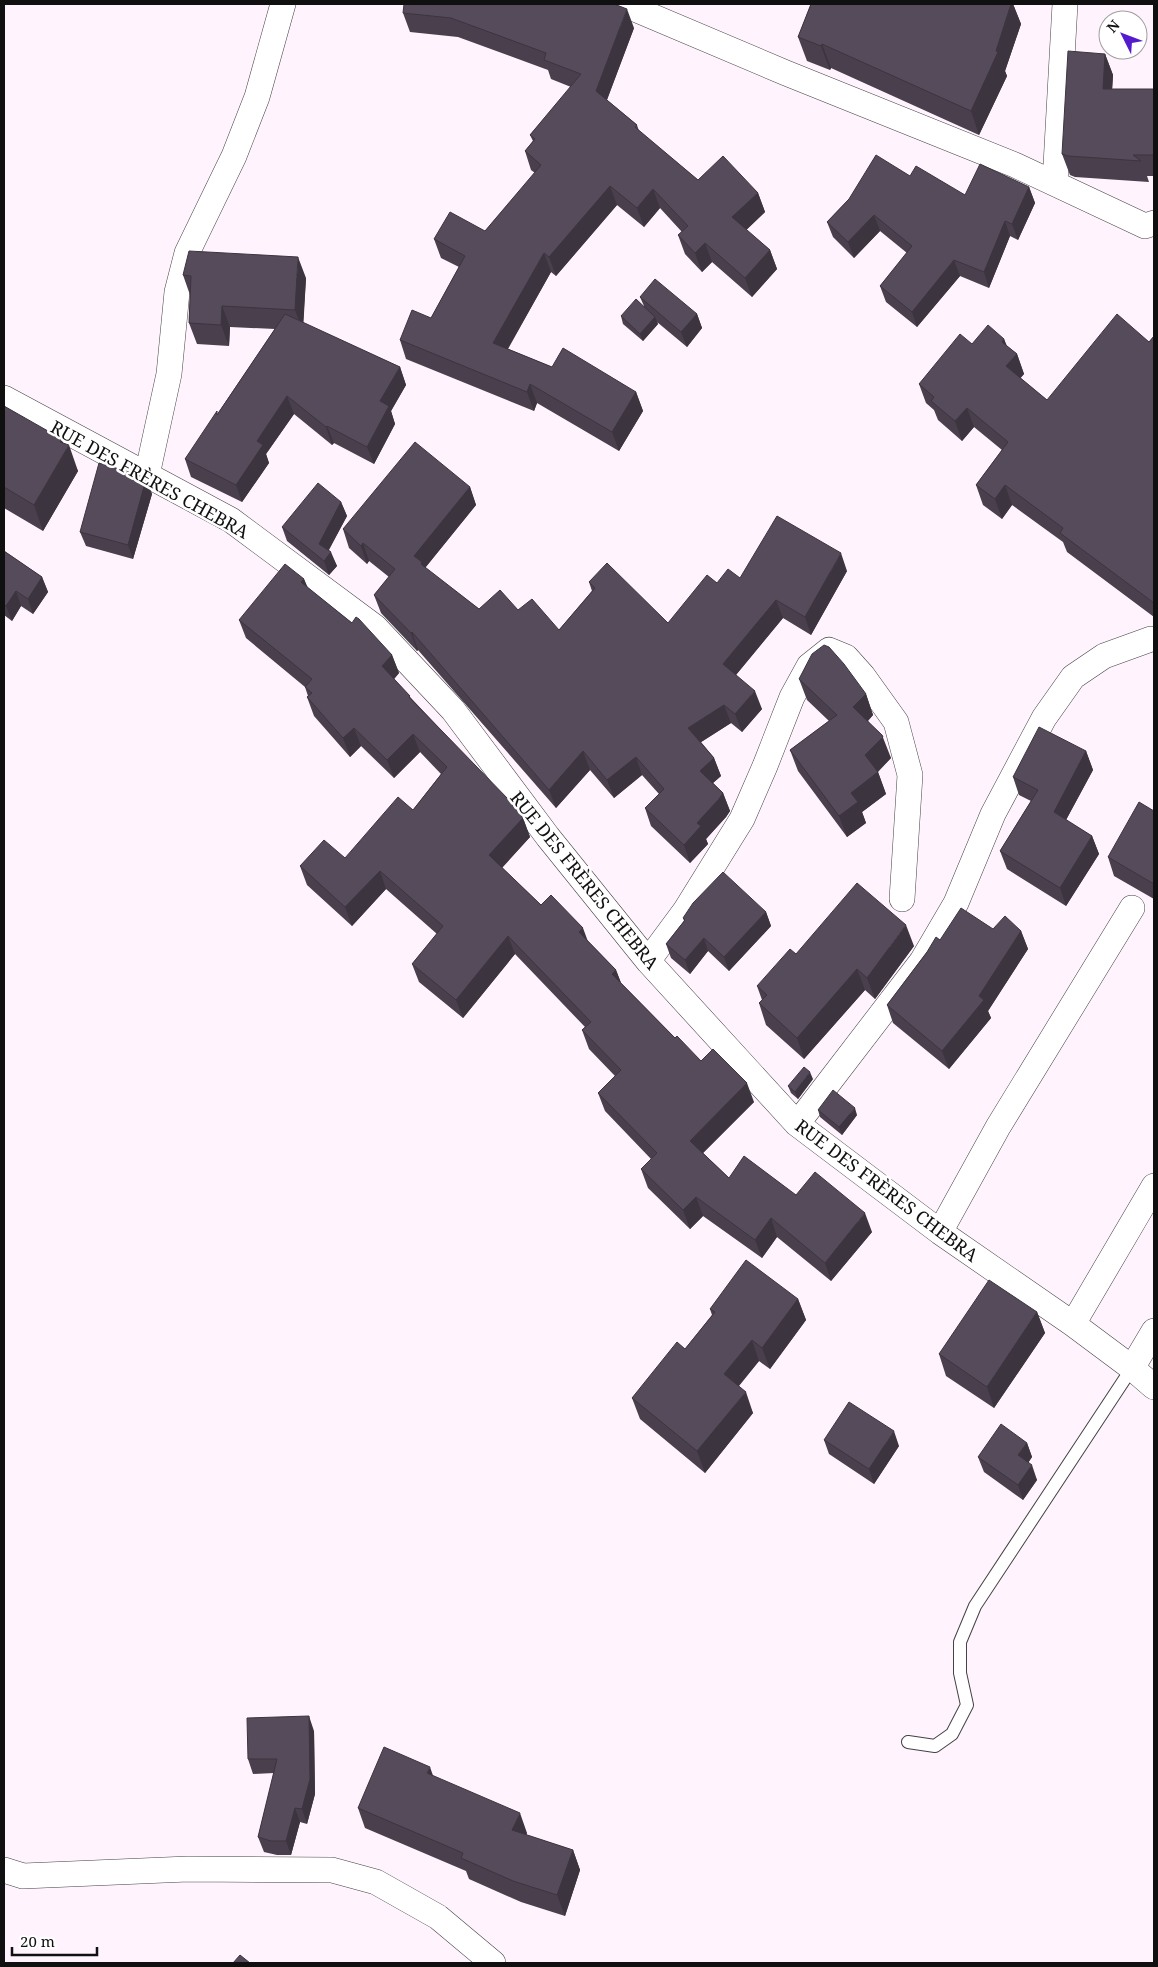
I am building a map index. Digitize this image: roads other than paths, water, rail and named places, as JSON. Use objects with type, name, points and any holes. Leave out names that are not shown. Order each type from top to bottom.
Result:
[{"type":"street","points":[[148,475],[168,374],[177,292],[187,253],[234,156],[258,97],[283,4]]},
{"type":"street","points":[[623,4],[786,73],[1015,165],[1151,231]]},
{"type":"street","points":[[1055,183],[1065,4]]},
{"type":"street","name":"RUE DES FRÈRES CHEBRA","points":[[4,398],[231,520],[375,628],[453,710],[548,837],[648,961],[797,1124],[940,1232],[1073,1324],[1154,1387]]},
{"type":"street","points":[[797,1124],[922,961],[956,903],[998,805],[1044,718],[1073,677],[1104,656],[1151,639]]},
{"type":"street","points":[[648,961],[685,911],[742,819],[792,697],[809,666],[829,650],[846,657],[863,676],[896,722],[910,775],[902,899]]},
{"type":"street","points":[[940,1232],[998,1127],[1132,908]]},
{"type":"street","points":[[1073,1324],[1154,1186]]},
{"type":"street","points":[[1132,1368],[1154,1331]]},
{"type":"street","points":[[4,1870],[23,1876],[188,1870],[332,1870],[376,1882],[438,1917],[493,1963]]},
{"type":"lane","points":[[908,1742],[935,1746],[952,1734],[967,1705],[960,1673],[960,1642],[975,1606],[1132,1368]]}]
